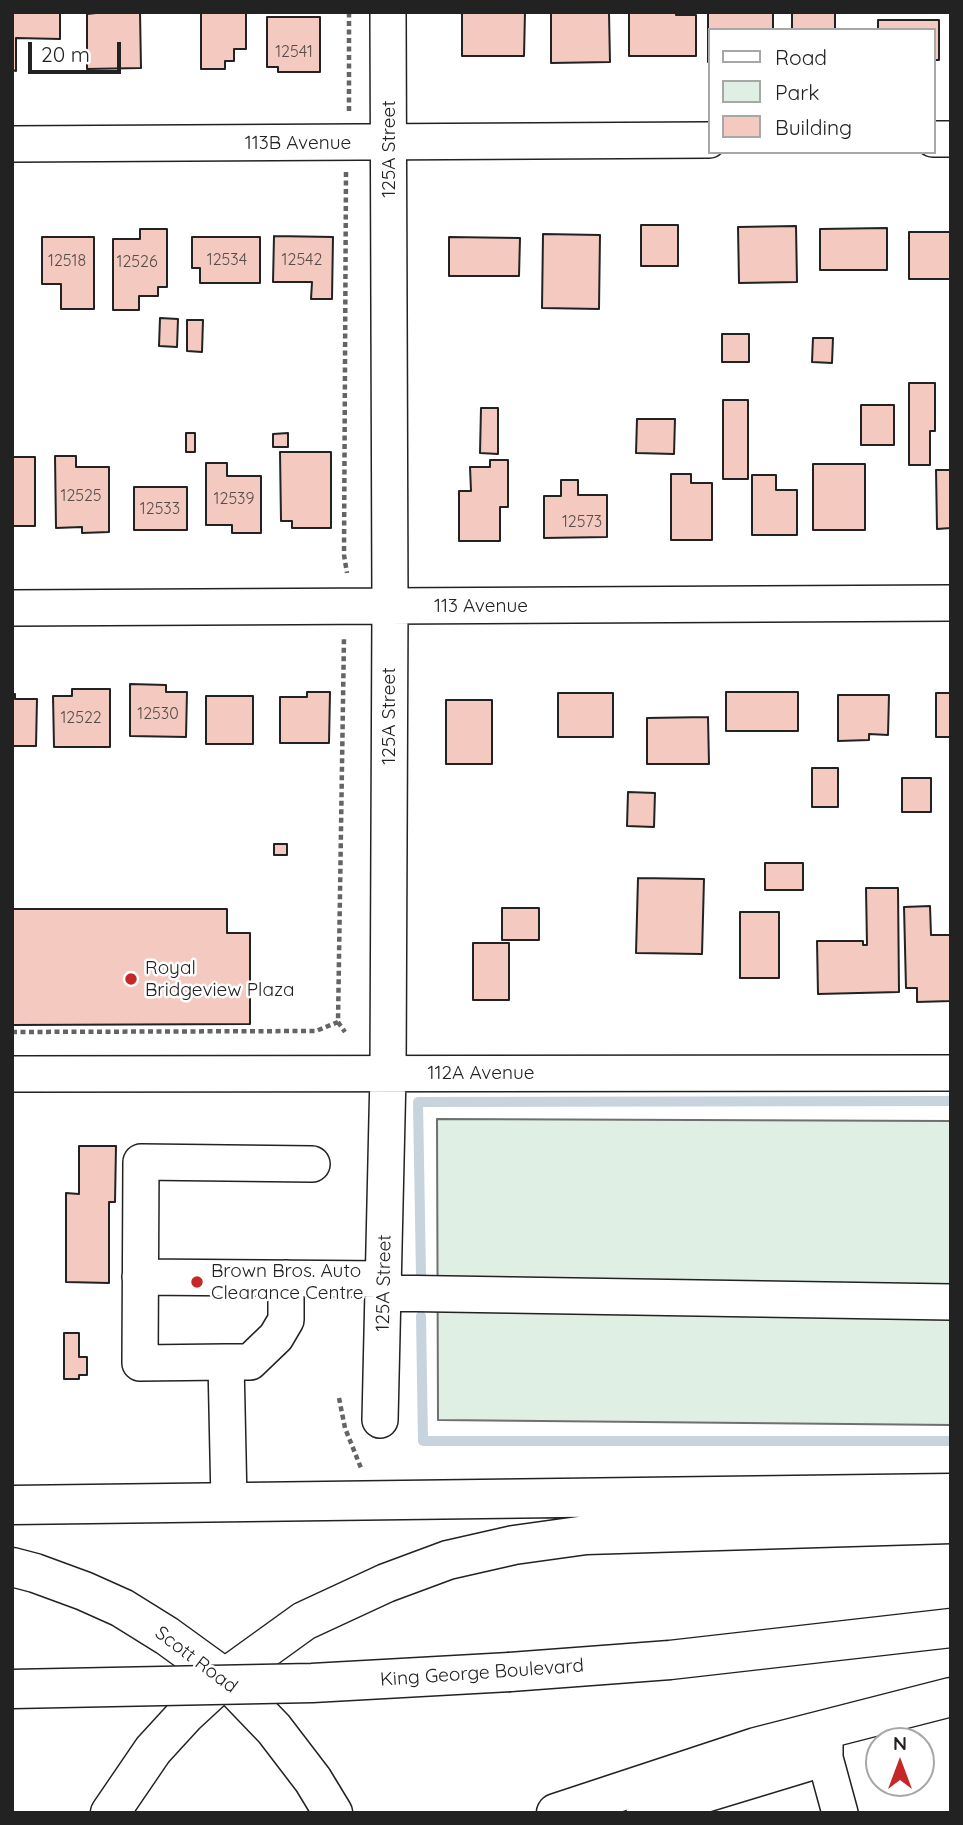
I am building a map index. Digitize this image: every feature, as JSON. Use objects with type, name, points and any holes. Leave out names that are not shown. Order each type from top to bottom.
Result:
[{"type":"main road","points":[[12,1505],[951,1493]]},
{"type":"main road","points":[[110,1813],[153,1750],[186,1714],[225,1678],[304,1621],[386,1583],[448,1560],[514,1545],[611,1534],[951,1524]]},
{"type":"main road","name":"Scott Road","points":[[12,1567],[84,1591],[122,1608],[167,1636],[225,1678],[274,1729],[313,1780],[333,1813]]},
{"type":"main road","name":"King George Boulevard","points":[[12,1689],[312,1683],[510,1672],[670,1660],[951,1628]]},
{"type":"main road","points":[[556,1813],[640,1803],[755,1747],[825,1743],[951,1697]]},
{"type":"street","name":"125A Street","points":[[380,1420],[388,1074],[388,12]]},
{"type":"street","name":"113B Avenue","points":[[12,144],[708,140]]},
{"type":"street","name":"113 Avenue","points":[[12,608],[951,603]]},
{"type":"street","name":"112A Avenue","points":[[12,1074],[951,1073]]},
{"type":"street","points":[[286,1278],[286,1320],[276,1337],[250,1362],[140,1363],[141,1162],[312,1164]]},
{"type":"street","points":[[140,1277],[286,1278],[384,1286],[951,1302]]},
{"type":"street","points":[[226,1362],[229,1502]]},
{"type":"street","points":[[825,1743],[840,1813]]},
{"type":"path","points":[[349,12],[351,122]]},
{"type":"path","points":[[346,161],[344,555],[348,579]]},
{"type":"path","points":[[345,625],[338,1022],[345,1032]]},
{"type":"path","points":[[12,1032],[316,1031],[338,1022]]},
{"type":"green space","points":[[437,1119],[951,1121],[951,1425],[438,1420]]},
{"type":"building","points":[[12,12],[60,12],[60,39],[16,38],[16,71],[12,70]]},
{"type":"building","points":[[140,12],[141,68],[87,69],[87,14]]},
{"type":"building","points":[[201,12],[246,13],[246,49],[234,49],[234,61],[225,61],[225,69],[201,69]]},
{"type":"building","points":[[462,12],[525,12],[524,56],[462,56]]},
{"type":"building","points":[[551,12],[609,13],[610,62],[551,63]]},
{"type":"building","points":[[629,12],[676,12],[676,15],[696,15],[696,56],[629,56]]},
{"type":"building","points":[[708,12],[773,12],[773,28],[708,28]]},
{"type":"building","points":[[792,12],[835,12],[835,28],[792,28]]},
{"type":"building","points":[[267,17],[320,17],[320,72],[278,72],[278,67],[267,67]]},
{"type":"building","points":[[878,20],[939,20],[939,60],[935,60],[935,28],[878,28]]},
{"type":"building","points":[[641,225],[678,225],[678,266],[641,266]]},
{"type":"building","points":[[796,226],[797,282],[739,283],[738,227]]},
{"type":"building","points":[[887,228],[887,270],[820,270],[820,229]]},
{"type":"building","points":[[140,229],[167,229],[167,287],[158,287],[158,296],[139,296],[139,310],[113,310],[113,239],[140,239]]},
{"type":"building","points":[[909,232],[951,232],[951,279],[909,279]]},
{"type":"building","points":[[543,234],[600,235],[599,309],[542,308]]},
{"type":"building","points":[[274,236],[333,237],[332,299],[311,299],[312,282],[273,282]]},
{"type":"building","points":[[42,237],[94,237],[94,309],[61,309],[61,284],[42,284]]},
{"type":"building","points":[[192,237],[260,237],[260,283],[200,283],[200,268],[192,268]]},
{"type":"building","points":[[449,237],[520,238],[519,276],[449,276]]},
{"type":"building","points":[[160,318],[178,319],[177,347],[159,346]]},
{"type":"building","points":[[187,320],[203,320],[202,352],[187,351]]},
{"type":"building","points":[[722,334],[749,334],[749,362],[722,362]]},
{"type":"building","points":[[813,338],[833,338],[832,363],[812,362]]},
{"type":"building","points":[[909,383],[935,383],[935,431],[930,431],[930,465],[909,465]]},
{"type":"building","points":[[723,400],[748,400],[748,479],[723,479]]},
{"type":"building","points":[[861,405],[894,405],[894,445],[861,445]]},
{"type":"building","points":[[481,408],[498,408],[498,454],[480,453]]},
{"type":"building","points":[[637,419],[675,419],[674,454],[636,453]]},
{"type":"building","points":[[186,433],[195,433],[195,452],[186,452]]},
{"type":"building","points":[[288,433],[288,447],[273,447],[273,434]]},
{"type":"building","points":[[280,452],[331,452],[331,528],[292,528],[292,521],[281,521]]},
{"type":"building","points":[[55,456],[76,456],[76,467],[109,467],[109,532],[82,533],[82,527],[56,528]]},
{"type":"building","points":[[12,457],[35,457],[35,526],[12,526]]},
{"type":"building","points":[[490,460],[508,460],[508,507],[500,507],[500,541],[459,541],[459,491],[471,491],[470,467],[490,467]]},
{"type":"building","points":[[206,463],[227,463],[227,476],[261,476],[261,533],[232,533],[232,525],[206,525]]},
{"type":"building","points":[[813,464],[865,464],[865,530],[813,530]]},
{"type":"building","points":[[936,470],[951,470],[951,528],[937,529]]},
{"type":"building","points":[[671,474],[691,474],[691,483],[712,483],[712,540],[671,540]]},
{"type":"building","points":[[752,475],[776,475],[776,490],[797,490],[797,535],[752,535]]},
{"type":"building","points":[[561,480],[578,480],[578,495],[607,495],[607,537],[544,538],[544,496],[561,496]]},
{"type":"building","points":[[134,487],[187,487],[187,530],[134,530]]},
{"type":"building","points":[[130,684],[166,685],[166,692],[187,692],[186,737],[130,736]]},
{"type":"building","points":[[72,689],[110,689],[110,747],[54,747],[53,696],[72,696]]},
{"type":"building","points":[[307,692],[330,692],[329,743],[280,743],[280,697],[307,697]]},
{"type":"building","points":[[726,692],[798,692],[798,731],[726,731]]},
{"type":"building","points":[[558,693],[613,693],[613,737],[558,737]]},
{"type":"building","points":[[936,693],[951,693],[951,737],[936,737]]},
{"type":"building","points":[[12,694],[15,694],[15,699],[37,699],[36,746],[12,746]]},
{"type":"building","points":[[838,695],[889,695],[888,735],[869,734],[869,740],[838,741]]},
{"type":"building","points":[[206,696],[253,696],[253,744],[206,744]]},
{"type":"building","points":[[446,700],[492,700],[492,764],[446,764]]},
{"type":"building","points":[[708,717],[709,764],[647,764],[647,718]]},
{"type":"building","points":[[812,768],[838,768],[838,807],[812,807]]},
{"type":"building","points":[[902,778],[931,778],[931,812],[902,812]]},
{"type":"building","points":[[628,792],[655,793],[654,827],[627,826]]},
{"type":"building","points":[[274,844],[287,844],[287,855],[274,855]]},
{"type":"building","points":[[765,863],[803,863],[803,890],[765,890]]},
{"type":"building","points":[[638,878],[704,879],[702,954],[636,953]]},
{"type":"building","points":[[866,888],[898,888],[899,992],[818,994],[817,941],[863,941],[863,945],[867,945]]},
{"type":"building","points":[[930,906],[931,935],[951,935],[951,1001],[917,1002],[917,988],[906,988],[904,907]]},
{"type":"building","points":[[502,908],[539,908],[539,940],[502,940]]},
{"type":"building","name":"Royal Bridgeview Plaza","points":[[12,909],[227,909],[227,933],[250,933],[250,1024],[12,1025]]},
{"type":"building","points":[[740,912],[779,912],[779,978],[740,978]]},
{"type":"building","points":[[473,943],[509,943],[509,1000],[473,1000]]},
{"type":"building","points":[[79,1146],[116,1146],[115,1202],[109,1202],[109,1283],[66,1282],[66,1193],[79,1194]]},
{"type":"building","points":[[64,1333],[79,1333],[79,1357],[87,1357],[87,1375],[79,1375],[79,1379],[64,1379]]},
{"type":"waterway","points":[[421,1275],[418,1102],[951,1101]]},
{"type":"waterway","points":[[421,1316],[423,1441],[951,1441]]},
{"type":"place","name":"Royal Bridgeview Plaza","points":[[131,979]]},
{"type":"place","name":"Brown Bros. Auto Clearance Centre","points":[[197,1282]]}]
